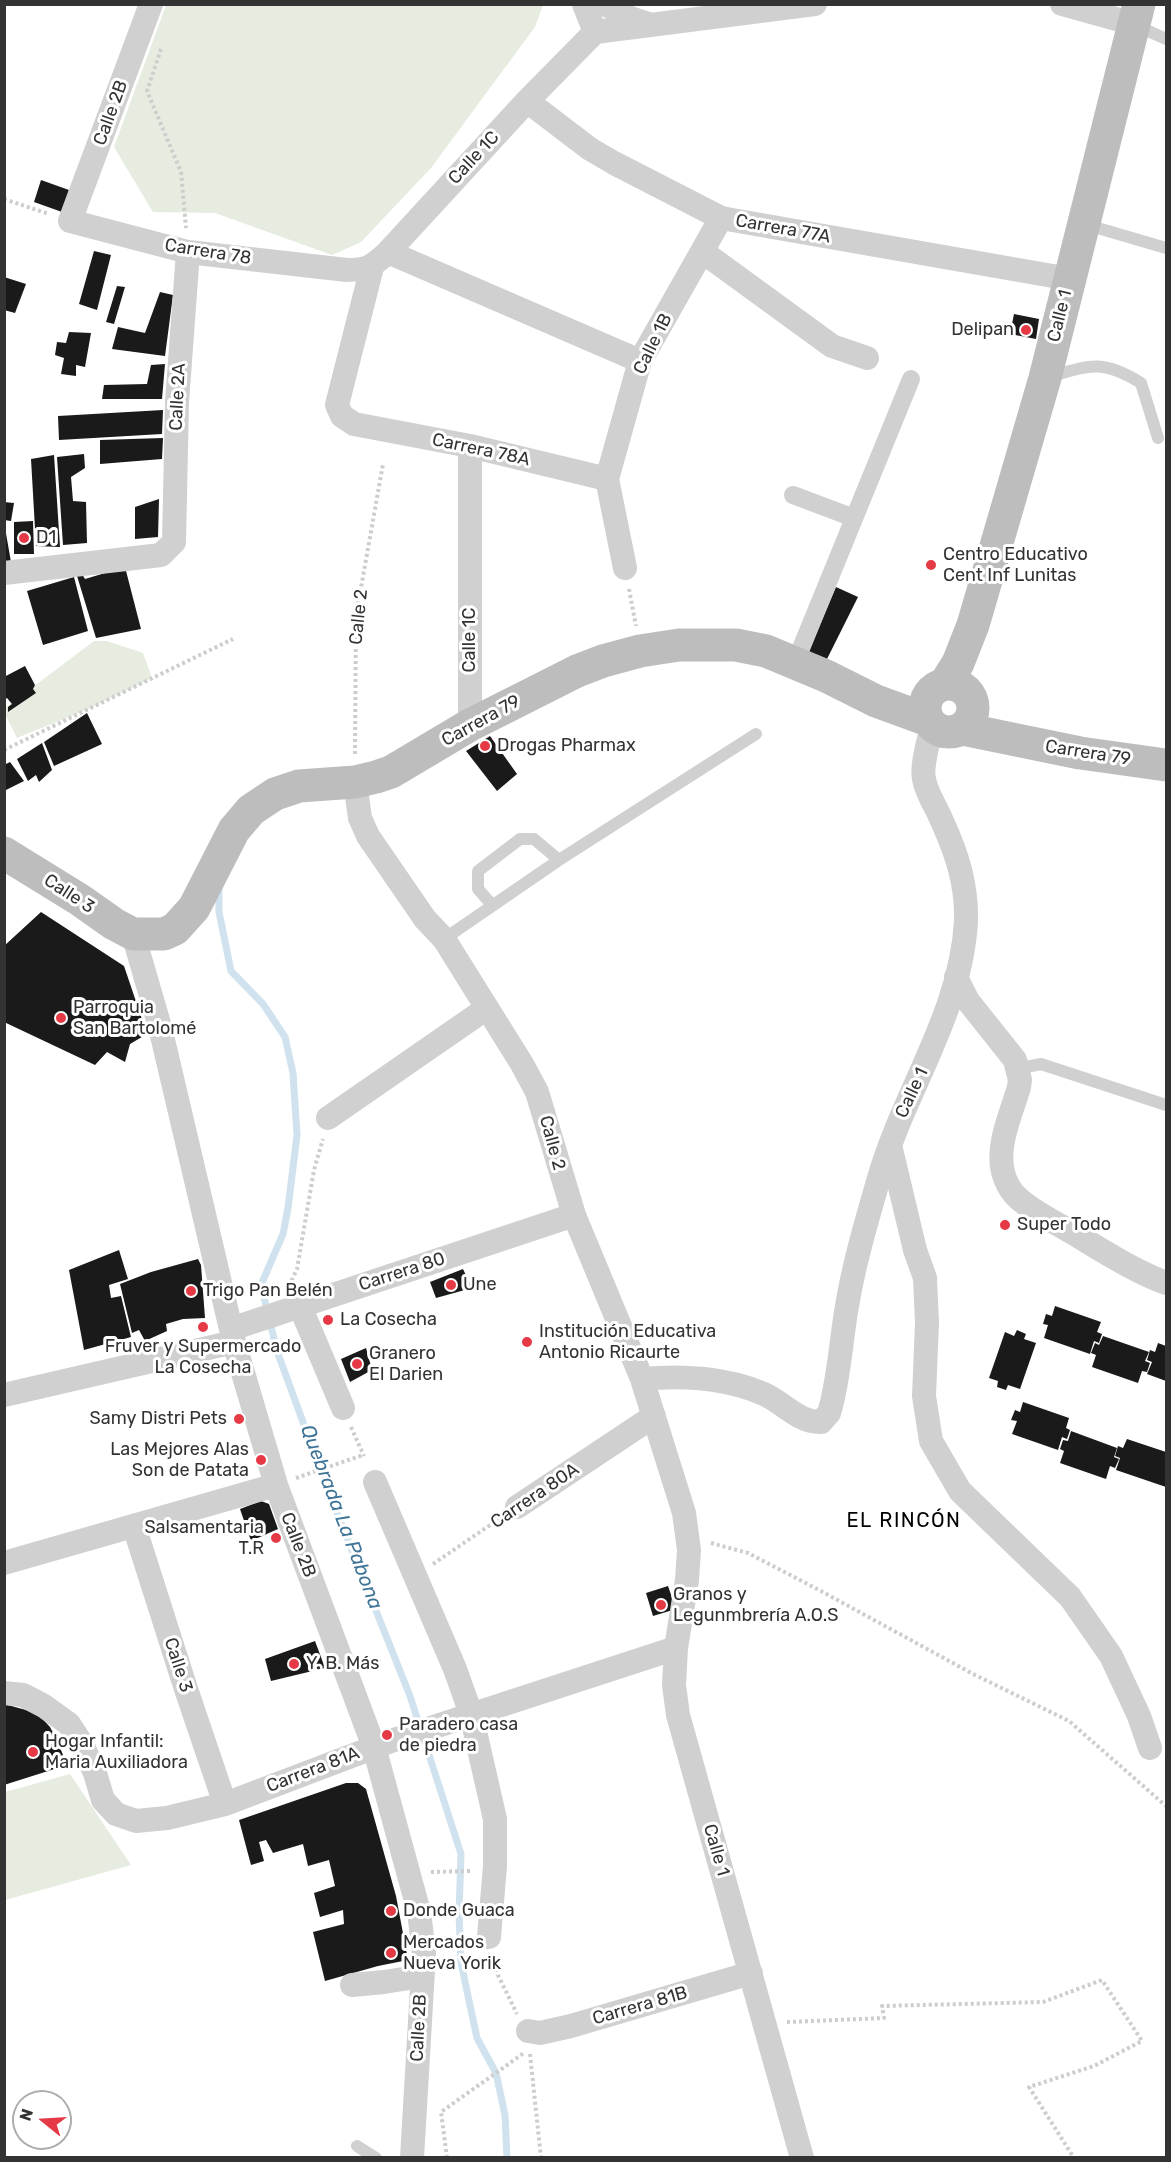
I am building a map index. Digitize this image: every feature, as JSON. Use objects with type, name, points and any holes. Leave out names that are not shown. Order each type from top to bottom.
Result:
[{"type":"main road","name":"Calle 1","points":[[949,712],[958,663],[973,625],[1045,378],[1137,14]]},
{"type":"main road","name":"Carrera 79","points":[[133,934],[164,934],[185,920],[205,888],[219,855],[234,830],[251,810],[267,799],[285,789],[355,772],[391,772],[470,725],[577,671],[640,651],[679,645],[736,645],[766,651],[889,706],[949,712],[1010,739],[1080,753],[1167,765]]},
{"type":"main road","name":"Calle 3","points":[[6,857],[133,934]]},
{"type":"street","name":"Calle 2B","points":[[70,221],[151,4]]},
{"type":"street","points":[[584,4],[595,33],[815,4]]},
{"type":"street","points":[[605,4],[630,18],[651,25]]},
{"type":"street","points":[[1062,4],[1137,14]]},
{"type":"street","name":"Calle 1C","points":[[380,259],[527,100],[595,33]]},
{"type":"street","name":"Carrera 77A","points":[[527,100],[590,149],[721,218],[1070,279]]},
{"type":"street","name":"Calle 1B","points":[[607,479],[640,361],[721,218]]},
{"type":"street","name":"Carrera 78","points":[[70,221],[188,252],[347,270],[361,270],[380,259]]},
{"type":"street","name":"Calle 2A","points":[[4,573],[161,555],[174,542],[177,402],[188,252]]},
{"type":"street","points":[[703,252],[832,346],[867,358]]},
{"type":"street","points":[[380,259],[640,361]]},
{"type":"street","name":"Carrera 78A","points":[[380,259],[337,405],[342,416],[354,424],[470,446],[607,479]]},
{"type":"street","points":[[795,663],[911,379]]},
{"type":"street","name":"Calle 1C","points":[[470,446],[470,725]]},
{"type":"street","points":[[607,479],[625,568]]},
{"type":"street","points":[[793,495],[854,518]]},
{"type":"street","name":"Calle 1","points":[[642,1379],[667,1377],[702,1379],[743,1387],[780,1402],[798,1416],[814,1422],[826,1419],[831,1405],[847,1304],[862,1239],[890,1143],[942,1026],[964,938],[965,888],[958,857],[928,794],[923,777],[926,760],[949,712]]},
{"type":"street","name":"Calle 2","points":[[355,772],[360,818],[368,836],[425,919],[444,939],[537,1092],[574,1215],[642,1379],[684,1513],[687,1536]]},
{"type":"street","name":"Calle 2B","points":[[133,934],[160,1027],[232,1336],[276,1485],[374,1747],[419,1912],[424,1953],[412,2157]]},
{"type":"street","points":[[956,977],[968,1001],[1015,1060],[1019,1072],[1019,1087],[1003,1140],[1001,1156],[1002,1171],[1008,1186],[1017,1198],[1033,1209],[1118,1259],[1167,1283]]},
{"type":"street","points":[[328,1118],[487,1008]]},
{"type":"street","points":[[890,1143],[915,1250],[925,1278],[927,1322],[924,1396],[931,1441],[960,1491],[1071,1597],[1112,1656],[1139,1716],[1150,1748]]},
{"type":"street","name":"Carrera 80","points":[[4,1395],[232,1336],[289,1302],[574,1215]]},
{"type":"street","points":[[289,1302],[343,1408]]},
{"type":"street","name":"Carrera 80A","points":[[517,1507],[654,1416]]},
{"type":"street","points":[[375,1482],[471,1714],[495,1819],[495,1866],[489,1937]]},
{"type":"street","points":[[4,1563],[276,1485]]},
{"type":"street","name":"Calle 3","points":[[134,1526],[225,1804]]},
{"type":"street","name":"Calle 1","points":[[687,1536],[689,1550],[687,1580],[676,1648],[674,1684],[678,1715],[802,2157]]},
{"type":"street","name":"Carrera 81A","points":[[4,1693],[23,1695],[44,1706],[69,1724],[82,1744],[95,1773],[103,1800],[116,1814],[136,1821],[167,1818],[225,1804],[374,1747],[676,1648]]},
{"type":"street","name":"Carrera 81B","points":[[529,2040],[540,2033],[751,1973]]},
{"type":"street","points":[[352,1985],[422,1976]]},
{"type":"lane","points":[[1137,14],[1167,39]]},
{"type":"lane","points":[[1084,224],[1167,248]]},
{"type":"lane","points":[[1045,378],[1094,365],[1121,372],[1141,383],[1158,438]]},
{"type":"lane","points":[[444,939],[559,860],[756,734]]},
{"type":"lane","points":[[492,905],[478,889],[478,871],[520,839],[534,838],[559,860]]},
{"type":"lane","points":[[1019,1072],[1026,1067],[1041,1064],[1167,1105]]},
{"type":"lane","points":[[357,2146],[376,2157]]},
{"type":"path","points":[[162,48],[147,91],[181,172],[188,252]]},
{"type":"path","points":[[4,199],[70,221]]},
{"type":"path","name":"Calle 2","points":[[355,772],[356,616],[383,464]]},
{"type":"path","points":[[625,568],[640,651]]},
{"type":"path","points":[[4,750],[232,639]]},
{"type":"path","points":[[289,1302],[290,1285],[297,1269],[304,1238],[314,1170],[328,1118]]},
{"type":"path","points":[[343,1408],[375,1482]]},
{"type":"path","points":[[306,1474],[363,1455]]},
{"type":"path","name":"Carrera 80A","points":[[415,1575],[517,1507]]},
{"type":"path","points":[[687,1536],[748,1553],[973,1674],[1069,1720],[1167,1806]]},
{"type":"path","points":[[446,1872],[476,1871]]},
{"type":"path","points":[[765,2022],[884,2018],[882,2006],[1043,2002],[1102,1980],[1142,2041],[1094,2066],[1029,2087],[1074,2157]]},
{"type":"path","points":[[447,2157],[441,2112],[529,2040]]},
{"type":"shaded area","points":[[166,4],[543,5],[535,27],[431,168],[361,242],[332,255],[215,213],[153,212],[114,147]]},
{"type":"shaded area","points":[[94,641],[107,641],[143,653],[151,675],[150,679],[88,709],[17,738],[5,714],[5,708]]},
{"type":"shaded area","points":[[70,1774],[131,1865],[5,1900],[5,1792]]},
{"type":"building","points":[[41,180],[69,190],[62,212],[34,202]]},
{"type":"building","points":[[94,251],[111,255],[97,310],[79,304]]},
{"type":"building","points":[[4,277],[26,284],[15,313],[4,310]]},
{"type":"building","points":[[117,286],[125,287],[114,324],[106,322]]},
{"type":"building","points":[[160,292],[173,295],[165,356],[112,349],[118,327],[145,333]]},
{"type":"building","points":[[1014,314],[1039,319],[1036,339],[1010,334]]},
{"type":"building","points":[[69,332],[91,333],[85,367],[76,365],[76,376],[61,374],[64,358],[55,355],[57,342],[66,343]]},
{"type":"building","points":[[165,364],[162,399],[102,399],[104,385],[147,384],[151,365]]},
{"type":"building","points":[[163,410],[162,434],[59,440],[58,416]]},
{"type":"building","points":[[163,438],[162,459],[100,464],[100,440]]},
{"type":"building","points":[[84,454],[85,468],[71,477],[73,501],[86,502],[87,543],[63,545],[57,457]]},
{"type":"building","points":[[54,455],[60,547],[36,546],[31,459]]},
{"type":"building","points":[[159,499],[158,537],[135,539],[135,507]]},
{"type":"building","points":[[4,502],[14,503],[11,521],[4,520]]},
{"type":"building","name":"D1","points":[[33,521],[34,554],[14,554],[14,522]]},
{"type":"building","points":[[4,522],[11,562],[4,563]]},
{"type":"building","points":[[125,567],[141,629],[96,638],[77,576],[82,574],[85,579]]},
{"type":"building","points":[[74,577],[88,631],[43,645],[27,591]]},
{"type":"building","points":[[836,587],[858,597],[826,661],[808,653]]},
{"type":"building","points":[[25,666],[35,685],[33,689],[36,693],[8,712],[8,707],[12,704],[7,698],[4,700],[4,677]]},
{"type":"building","points":[[87,713],[102,744],[54,766],[44,742]]},
{"type":"building","points":[[490,736],[517,774],[497,791],[466,751]]},
{"type":"building","points":[[42,743],[52,770],[39,782],[36,775],[28,781],[17,759]]},
{"type":"building","points":[[10,762],[24,781],[4,791],[4,765]]},
{"type":"building","points":[[41,912],[124,966],[147,1034],[130,1044],[125,1062],[107,1052],[95,1065],[4,1022],[4,946]]},
{"type":"building","points":[[119,1250],[128,1279],[109,1285],[111,1298],[121,1296],[131,1337],[84,1350],[69,1270]]},
{"type":"building","points":[[198,1259],[201,1265],[205,1318],[183,1319],[166,1324],[167,1331],[145,1341],[139,1330],[132,1333],[120,1284],[151,1272]]},
{"type":"building","name":"Une","points":[[463,1269],[472,1288],[436,1298],[430,1282]]},
{"type":"building","points":[[1055,1306],[1101,1322],[1097,1332],[1102,1334],[1099,1343],[1094,1341],[1090,1354],[1044,1338],[1048,1325],[1043,1324],[1046,1314],[1052,1316]]},
{"type":"building","points":[[1017,1330],[1026,1334],[1024,1339],[1036,1343],[1020,1389],[1008,1385],[1006,1390],[997,1387],[998,1381],[989,1378],[1005,1332],[1014,1336]]},
{"type":"building","points":[[1103,1336],[1149,1352],[1145,1361],[1150,1363],[1147,1372],[1142,1371],[1138,1383],[1092,1367],[1096,1355],[1091,1353],[1095,1343],[1099,1345]]},
{"type":"building","points":[[1158,1343],[1166,1346],[1166,1381],[1147,1374],[1152,1362],[1147,1360],[1150,1350],[1155,1352]]},
{"type":"building","name":"Granero El Darien","points":[[366,1348],[372,1370],[350,1382],[341,1359]]},
{"type":"building","points":[[1023,1402],[1069,1418],[1066,1428],[1070,1430],[1067,1439],[1062,1437],[1058,1450],[1012,1434],[1017,1421],[1011,1420],[1015,1410],[1020,1412]]},
{"type":"building","points":[[1071,1431],[1117,1448],[1114,1457],[1119,1459],[1115,1468],[1110,1466],[1106,1479],[1060,1463],[1064,1451],[1060,1449],[1063,1440],[1068,1441]]},
{"type":"building","points":[[1127,1439],[1166,1452],[1166,1487],[1116,1470],[1120,1458],[1115,1456],[1118,1446],[1123,1448]]},
{"type":"building","points":[[261,1501],[269,1504],[278,1529],[251,1541],[240,1509]]},
{"type":"building","points":[[668,1586],[676,1609],[653,1616],[646,1593]]},
{"type":"building","name":"Y. B. Más","points":[[315,1641],[325,1668],[271,1681],[265,1659]]},
{"type":"building","name":"Hogar Infantil: Maria Auxiliadora","points":[[4,1704],[37,1713],[50,1727],[67,1765],[4,1785]]},
{"type":"building","points":[[346,1783],[358,1783],[366,1789],[396,1896],[408,1960],[325,1981],[313,1932],[344,1924],[343,1910],[320,1917],[314,1893],[335,1886],[329,1860],[308,1866],[303,1844],[273,1853],[266,1840],[259,1842],[264,1861],[251,1865],[239,1820]]},
{"type":"waterway","name":"Quebrada La Pabona","points":[[219,890],[219,912],[231,971],[263,1004],[285,1037],[293,1073],[297,1135],[288,1208],[283,1234],[261,1285],[277,1351],[326,1485],[410,1696],[461,1854],[459,1913],[461,1963],[477,2038],[496,2073],[505,2115],[507,2158]]},
{"type":"place","name":"Delipan","points":[[1026,330]]},
{"type":"place","name":"D1","points":[[24,538]]},
{"type":"place","name":"Centro Educativo Cent Inf Lunitas","points":[[931,565]]},
{"type":"place","name":"Drogas Pharmax","points":[[485,746]]},
{"type":"place","name":"Parroquia San Bartolomé","points":[[61,1018]]},
{"type":"place","name":"Super Todo","points":[[1005,1225]]},
{"type":"place","name":"Une","points":[[451,1285]]},
{"type":"place","name":"Trigo Pan Belén","points":[[191,1291]]},
{"type":"place","name":"La Cosecha","points":[[328,1320]]},
{"type":"place","name":"Fruver y Supermercado La Cosecha","points":[[203,1327]]},
{"type":"place","name":"Institución Educativa Antonio Ricaurte","points":[[527,1342]]},
{"type":"place","name":"Granero El Darien","points":[[357,1364]]},
{"type":"place","name":"Samy Distri Pets","points":[[239,1419]]},
{"type":"place","name":"Las Mejores Alas Son de Patata","points":[[261,1460]]},
{"type":"place","name":"Salsamentaria T.R","points":[[276,1538]]},
{"type":"place","name":"Granos y Legunmbrería A.O.S","points":[[661,1605]]},
{"type":"place","name":"Y. B. Más","points":[[294,1664]]},
{"type":"place","name":"Paradero casa de piedra","points":[[387,1735]]},
{"type":"place","name":"Hogar Infantil: Maria Auxiliadora","points":[[33,1752]]},
{"type":"place","name":"Donde Guaca","points":[[391,1911]]},
{"type":"place","name":"Mercados Nueva Yorik","points":[[391,1953]]},
{"type":"district","name":"EL RINCÓN","points":[[904,1521]]}]
